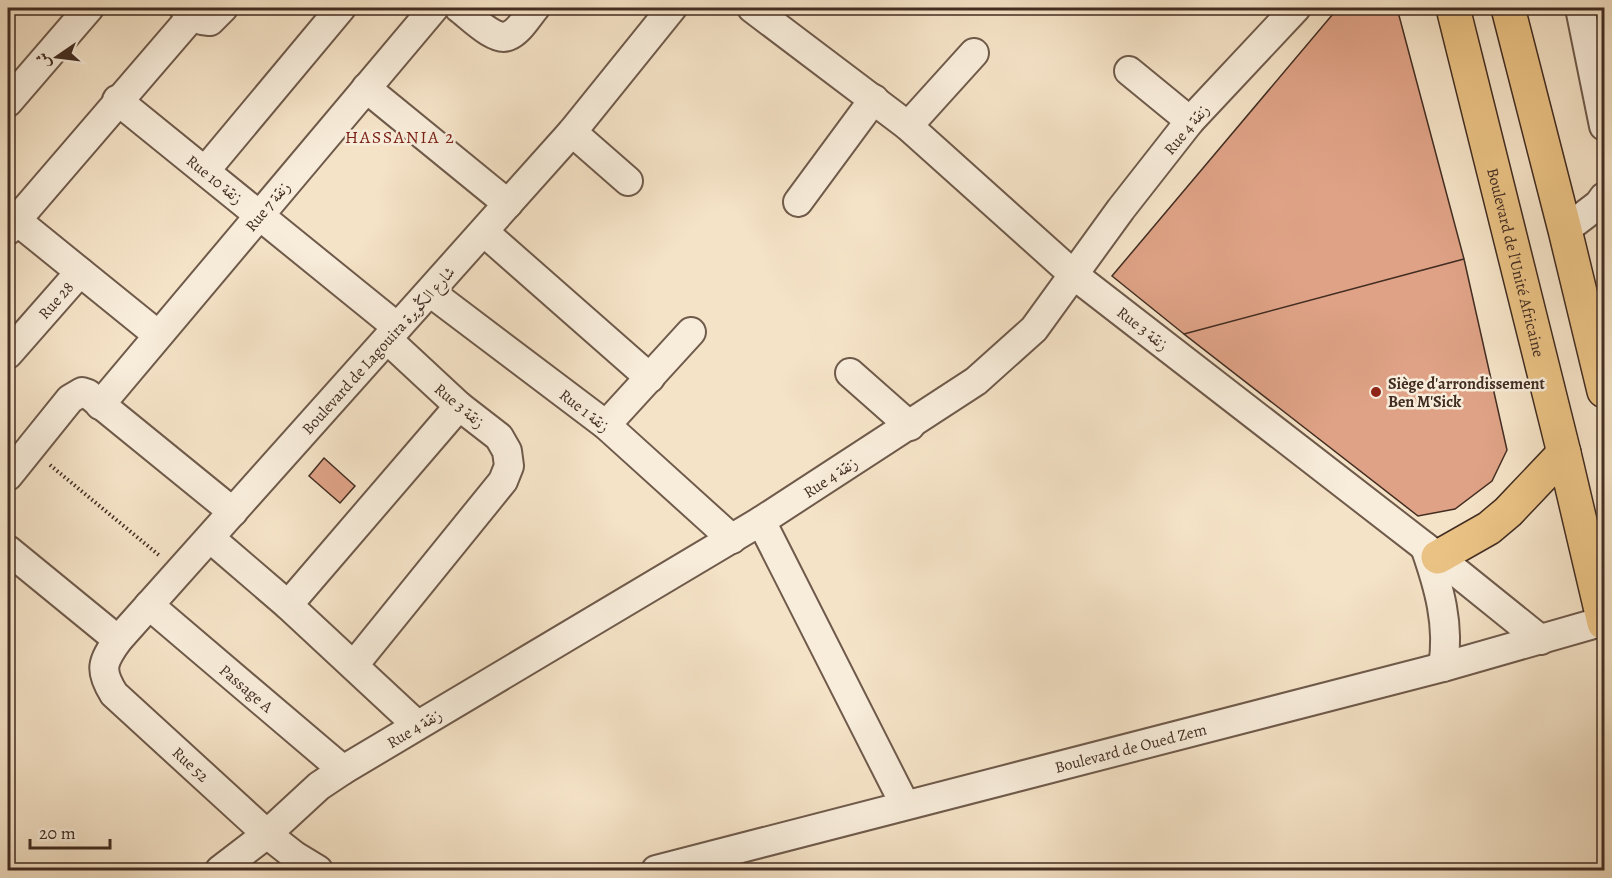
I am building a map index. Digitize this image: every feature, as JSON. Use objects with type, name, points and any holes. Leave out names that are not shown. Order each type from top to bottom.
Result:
[{"type":"main road","name":"Boulevard de l'Unité Africaine","points":[[1453,8],[1604,622]]},
{"type":"main road","points":[[1508,8],[1605,391]]},
{"type":"main road","points":[[1431,552],[1489,528],[1508,512],[1564,453]]},
{"type":"street","points":[[8,102],[89,8]]},
{"type":"street","points":[[205,171],[341,8]]},
{"type":"street","name":"Rue 7 زنقة","points":[[100,405],[434,8]]},
{"type":"street","points":[[459,8],[498,37],[507,37],[514,32],[535,8]]},
{"type":"street","name":"Boulevard de Lagouira شارع الڭويرة","points":[[114,694],[106,680],[103,668],[105,658],[118,640],[573,132],[672,8]]},
{"type":"street","name":"Rue 3 زنقة","points":[[752,8],[908,126],[1074,275],[1541,639]]},
{"type":"street","name":"Rue 4 زنقة","points":[[220,870],[267,834],[319,786],[343,770],[732,539],[910,426],[976,381],[1034,329],[1121,209],[1190,121],[1296,8]]},
{"type":"street","points":[[1580,8],[1605,126]]},
{"type":"street","points":[[158,335],[80,272],[12,225],[117,100],[204,12]]},
{"type":"street","points":[[908,126],[974,53]]},
{"type":"street","points":[[1129,71],[1190,121]]},
{"type":"street","points":[[366,88],[508,204]]},
{"type":"street","points":[[798,202],[874,99]]},
{"type":"street","name":"Rue 10 زنقة","points":[[117,100],[260,214],[392,333]]},
{"type":"street","points":[[573,132],[628,181]]},
{"type":"street","points":[[1565,230],[1599,204],[1605,196]]},
{"type":"street","points":[[484,232],[650,378]]},
{"type":"street","name":"Rue 28","points":[[8,354],[80,272]]},
{"type":"street","name":"Rue 1 زنقة","points":[[430,292],[606,425],[732,539]]},
{"type":"street","name":"Rue 3 زنقة","points":[[354,665],[503,481],[509,466],[507,451],[499,437],[459,406],[392,333]]},
{"type":"street","points":[[606,425],[691,333]]},
{"type":"street","points":[[850,373],[910,426]]},
{"type":"street","points":[[8,476],[70,399],[82,392],[88,394],[233,512]]},
{"type":"street","points":[[288,604],[459,406]]},
{"type":"street","points":[[761,521],[905,805]]},
{"type":"street","points":[[210,538],[288,604],[417,725]]},
{"type":"street","points":[[8,550],[118,640]]},
{"type":"street","points":[[1431,552],[1445,621],[1443,667]]},
{"type":"street","name":"Passage A","points":[[149,605],[343,770]]},
{"type":"street","name":"Boulevard de Oued Zem","points":[[656,870],[700,865],[905,805],[1443,667],[1604,622]]},
{"type":"street","name":"Rue 52","points":[[114,694],[267,834]]},
{"type":"street","points":[[267,834],[295,856],[318,870]]},
{"type":"path","points":[[30,449],[179,572]]},
{"type":"building","points":[[1338,8],[1397,8],[1464,259],[1184,334],[1112,276]]},
{"type":"building","name":"Siège d'arrondissement Ben M'Sick","points":[[1464,259],[1507,450],[1492,481],[1455,509],[1418,516],[1184,334]]},
{"type":"building","points":[[324,458],[355,486],[340,503],[309,476]]},
{"type":"place","name":"Siège d'arrondissement Ben M'Sick","points":[[1376,392]]},
{"type":"district","name":"HASSANIA 2","points":[[400,137]]}]
